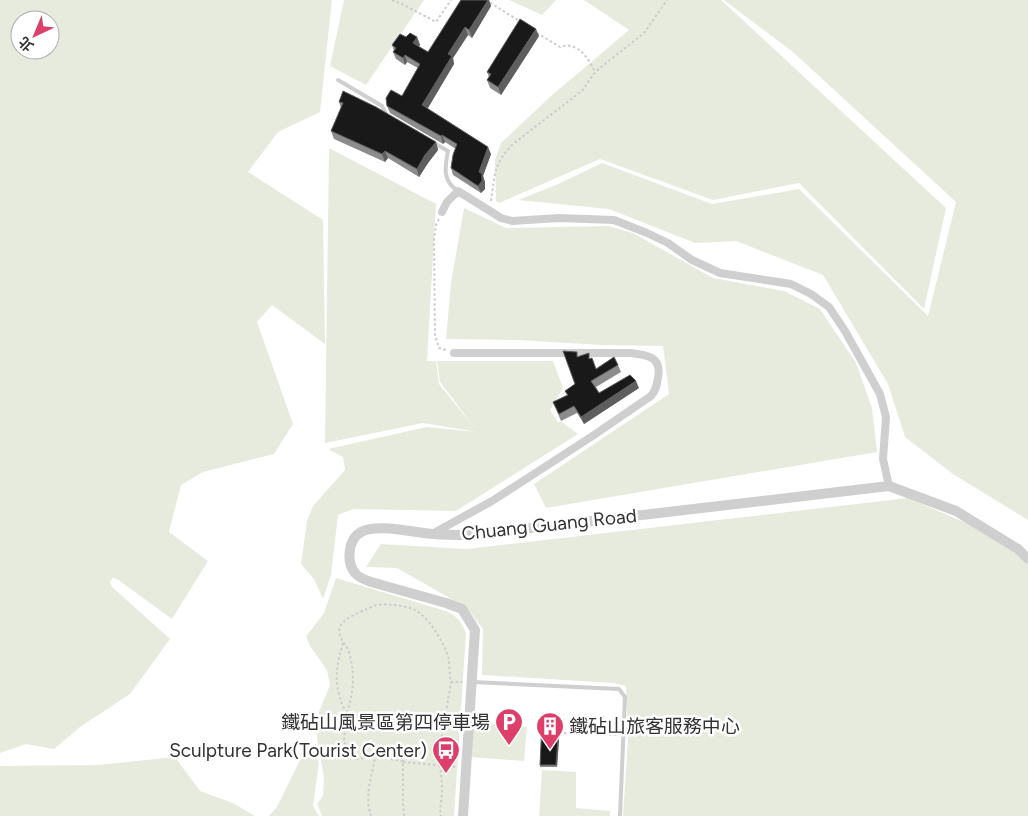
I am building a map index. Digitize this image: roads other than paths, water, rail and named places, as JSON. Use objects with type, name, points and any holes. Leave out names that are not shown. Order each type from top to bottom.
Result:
[{"type":"street","points":[[442,212],[447,202],[458,191],[501,218],[512,221],[559,218],[614,220],[668,243],[692,260],[720,273],[791,284],[812,294],[829,307],[880,394],[886,417],[883,459],[889,486]]},
{"type":"street","points":[[432,534],[500,496],[651,396],[656,391],[659,370],[655,360],[648,355],[632,353],[454,353]]},
{"type":"street","name":"Chuang Guang Road","points":[[463,816],[474,630],[462,609],[446,602],[359,577],[350,566],[349,557],[352,543],[362,531],[381,528],[432,534],[472,535],[889,486],[956,511],[1018,549],[1028,559]]},
{"type":"lane","points":[[338,80],[382,106],[387,116],[395,120]]},
{"type":"lane","points":[[425,138],[448,151],[446,178],[452,187],[458,191]]},
{"type":"lane","points":[[471,682],[619,689],[625,697],[620,816]]},
{"type":"place","name":"鐵砧山風景區第四停車場","points":[[509,746]]},
{"type":"place","name":"鐵砧山旅客服務中心","points":[[550,750]]},
{"type":"place","name":"Sculpture Park(Tourist Center)","points":[[446,774]]}]
